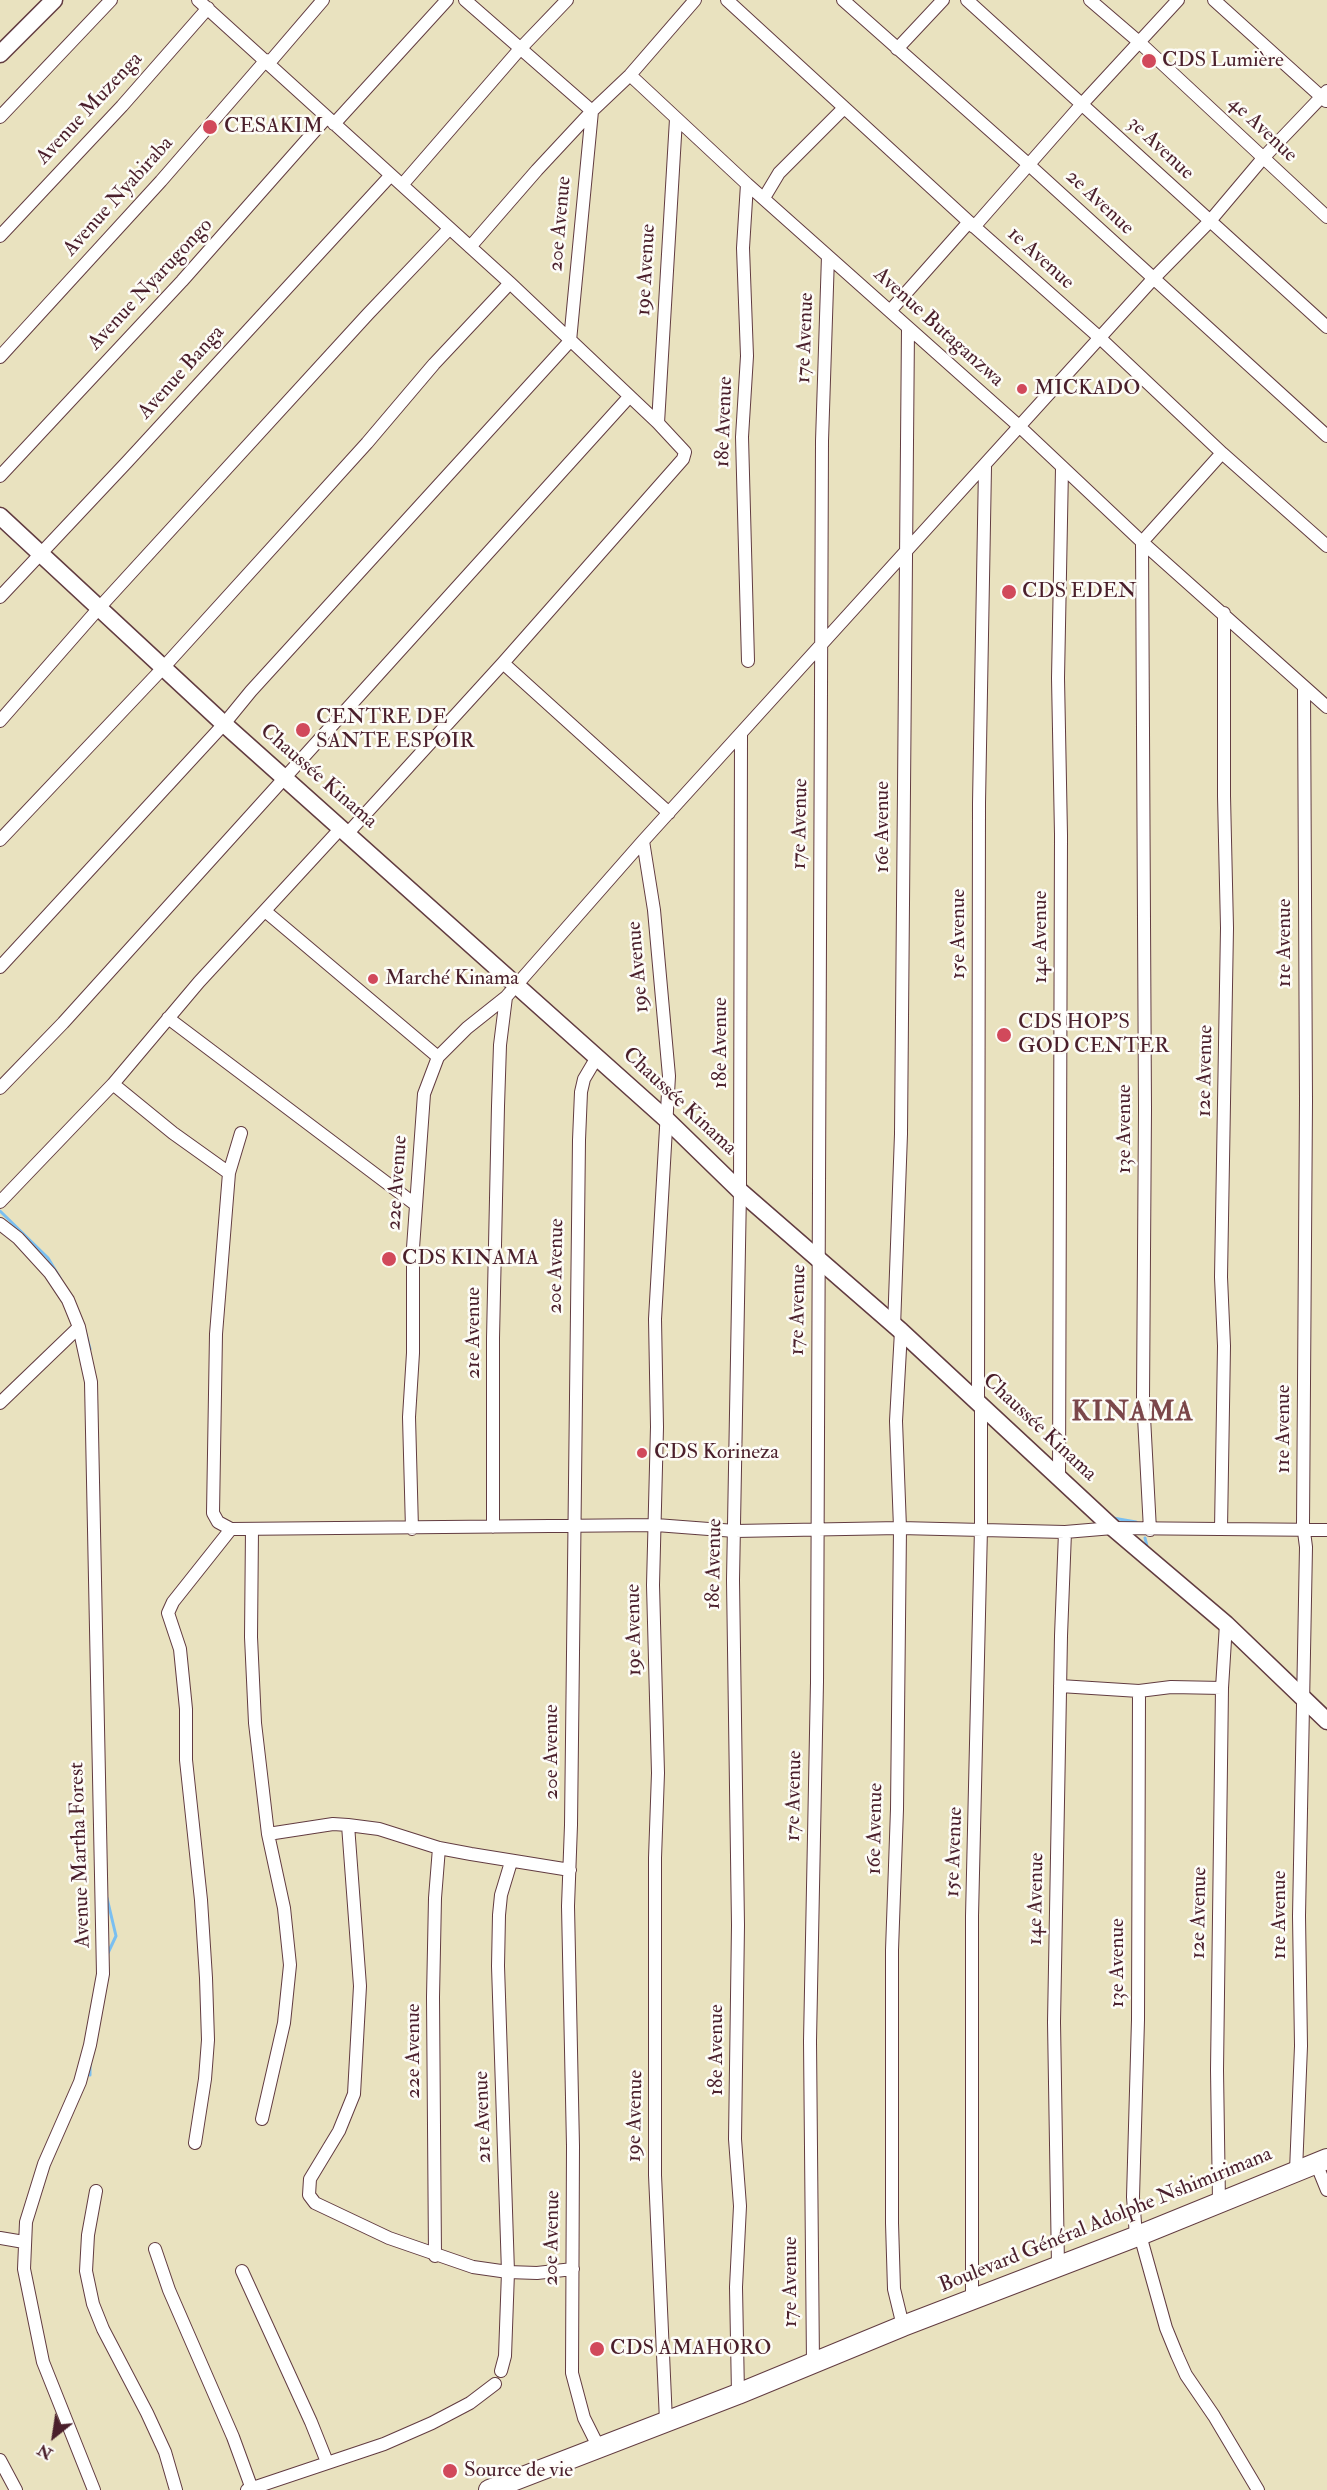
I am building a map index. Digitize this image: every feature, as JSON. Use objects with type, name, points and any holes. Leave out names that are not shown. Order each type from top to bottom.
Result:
[{"type":"main road","name":"Boulevard Général Adolphe Nshimirimana","points":[[489,2490],[598,2446],[738,2394],[903,2326],[1138,2236],[1322,2161]]},
{"type":"street","points":[[0,54],[54,0]]},
{"type":"street","points":[[0,117],[111,0]]},
{"type":"street","name":"Avenue Nyabiraba","points":[[0,357],[161,182],[323,0]]},
{"type":"street","name":"Avenue Nyarugongo","points":[[0,476],[447,0]]},
{"type":"street","points":[[465,0],[519,50],[592,111]]},
{"type":"street","points":[[402,185],[519,50],[567,0]]},
{"type":"street","points":[[470,247],[592,111],[630,75],[695,0]]},
{"type":"street","name":"1e Avenue","points":[[727,0],[971,224],[1100,338],[1222,453],[1327,546]]},
{"type":"street","name":"2e Avenue","points":[[843,0],[1028,164],[1327,436]]},
{"type":"street","points":[[897,49],[943,0]]},
{"type":"street","name":"3e Avenue","points":[[967,0],[1327,327]]},
{"type":"street","name":"4e Avenue","points":[[1090,0],[1327,217]]},
{"type":"street","points":[[890,311],[1178,0]]},
{"type":"street","points":[[1214,0],[1325,97]]},
{"type":"street","points":[[0,1202],[113,1084],[168,1018],[265,911],[503,663],[683,459],[685,452],[658,423],[510,283],[201,2]]},
{"type":"street","name":"Avenue Muzenga","points":[[0,236],[122,106],[201,2]]},
{"type":"street","name":"Avenue Butaganzwa","points":[[630,75],[747,184],[1020,427],[1142,542],[1327,707]]},
{"type":"street","name":"22e Avenue","points":[[412,1529],[409,1417],[413,1353],[413,1248],[424,1094],[438,1057],[511,990],[823,642],[985,467],[1153,279],[1209,221],[1264,157],[1325,97]]},
{"type":"street","points":[[764,198],[779,173],[844,108]]},
{"type":"street","name":"20e Avenue","points":[[570,341],[592,111]]},
{"type":"street","name":"19e Avenue","points":[[658,423],[676,119]]},
{"type":"street","name":"Avenue Banga","points":[[0,597],[391,175]]},
{"type":"street","name":"18e Avenue","points":[[747,184],[743,248],[747,356],[742,437],[747,661]]},
{"type":"street","points":[[0,721],[99,608],[368,314],[449,229]]},
{"type":"street","name":"17e Avenue","points":[[813,2364],[810,2041],[816,1733],[820,1260],[822,441],[828,256]]},
{"type":"street","points":[[0,840],[163,668],[367,443],[434,364],[510,283]]},
{"type":"street","name":"16e Avenue","points":[[903,2326],[894,2289],[892,2223],[892,1950],[897,1809],[900,1528],[896,1421],[901,1134],[908,328]]},
{"type":"street","points":[[0,967],[224,724],[259,682],[570,341]]},
{"type":"street","points":[[0,1088],[63,1023],[629,397]]},
{"type":"street","points":[[1142,542],[1222,453]]},
{"type":"street","name":"15e Avenue","points":[[972,2300],[972,1916],[981,1528],[979,803],[985,467]]},
{"type":"street","name":"14e Avenue","points":[[1059,1478],[1058,667],[1062,468]]},
{"type":"street","name":"Chaussée Kinama","points":[[0,516],[224,724],[344,830],[511,990],[597,1057],[667,1120],[740,1191],[898,1329],[1113,1528],[1226,1624],[1327,1721]]},
{"type":"street","name":"13e Avenue","points":[[1142,542],[1145,1097],[1143,1398],[1149,1526]]},
{"type":"street","name":"12e Avenue","points":[[1221,1527],[1224,1357],[1221,1276],[1227,928],[1224,613]]},
{"type":"street","points":[[503,663],[669,813]]},
{"type":"street","name":"11e Avenue","points":[[1296,2171],[1301,2046],[1299,1916],[1306,1547],[1303,1527],[1306,1113],[1304,687]]},
{"type":"street","name":"18e Avenue","points":[[738,2394],[736,2287],[740,2206],[735,2139],[738,1925],[733,1580],[740,1191],[741,734]]},
{"type":"street","name":"19e Avenue","points":[[643,841],[654,910],[668,1065],[667,1120],[655,1318],[656,1526],[653,1584],[658,1773],[655,1858],[655,2175],[666,2421]]},
{"type":"street","points":[[265,911],[438,1057]]},
{"type":"street","name":"21e Avenue","points":[[493,1527],[493,1338],[500,1045],[511,990]]},
{"type":"street","points":[[168,1018],[416,1205]]},
{"type":"street","name":"20e Avenue","points":[[597,1057],[584,1079],[581,1092],[579,1140],[568,1916],[574,2157],[572,2373],[584,2418],[598,2446]]},
{"type":"street","points":[[113,1084],[173,1133],[229,1173]]},
{"type":"street","points":[[241,1132],[229,1173],[217,1315],[213,1513],[218,1522],[231,1529],[656,1526],[735,1531],[817,1528],[981,1528],[1065,1532],[1149,1526],[1303,1527],[1327,1530]]},
{"type":"street","name":"Avenue Martha Forest","points":[[0,1224],[18,1238],[50,1273],[68,1300],[79,1327],[91,1382],[103,1974],[90,2045],[80,2082],[44,2164],[26,2222],[24,2269],[43,2362],[94,2490]]},
{"type":"street","points":[[0,1403],[79,1327]]},
{"type":"street","points":[[195,2143],[205,2079],[208,2040],[206,1978],[201,1900],[187,1771],[186,1709],[180,1649],[168,1613],[173,1602],[231,1529]]},
{"type":"street","points":[[252,1529],[251,1637],[255,1724],[268,1834],[284,1908],[290,1965],[284,2023],[262,2119]]},
{"type":"street","name":"14e Avenue","points":[[1058,2266],[1054,2022],[1065,1532]]},
{"type":"street","name":"12e Avenue","points":[[1219,2202],[1217,2070],[1222,1688],[1226,1624]]},
{"type":"street","points":[[1060,1686],[1139,1691],[1171,1687],[1222,1688]]},
{"type":"street","name":"13e Avenue","points":[[1139,1691],[1138,2020],[1133,2197],[1138,2236],[1166,2328],[1186,2375],[1214,2416],[1258,2490]]},
{"type":"street","points":[[268,1834],[333,1824],[348,1825],[380,1829],[439,1848],[511,1862],[570,1870]]},
{"type":"street","points":[[348,1825],[360,1986],[354,2094],[339,2131],[310,2179],[309,2195],[315,2203],[325,2208],[389,2238],[435,2256],[472,2266],[508,2272],[537,2273],[573,2269]]},
{"type":"street","name":"22e Avenue","points":[[435,2256],[433,1997],[435,1898],[439,1848]]},
{"type":"street","name":"21e Avenue","points":[[501,2371],[505,2345],[508,2272],[498,1966],[501,1895],[511,1862]]},
{"type":"street","points":[[1322,2161],[1327,2190]]},
{"type":"street","points":[[96,2191],[88,2235],[86,2271],[93,2304],[103,2329],[165,2452],[176,2490]]},
{"type":"street","points":[[0,2238],[24,2242]]},
{"type":"street","points":[[155,2249],[169,2290],[233,2437],[250,2489],[384,2444],[470,2403],[495,2384]]},
{"type":"street","points":[[242,2271],[312,2422],[327,2462]]},
{"type":"street","points":[[0,2460],[16,2490]]},
{"type":"waterway","points":[[0,1211],[48,1258],[60,1278]]},
{"type":"waterway","points":[[84,1327],[90,1349]]},
{"type":"waterway","points":[[1113,1518],[1136,1522]]},
{"type":"waterway","points":[[1145,1538],[1148,1550]]},
{"type":"waterway","points":[[107,1898],[116,1936],[107,1955]]},
{"type":"waterway","points":[[90,2064],[90,2075]]},
{"type":"place","name":"CDS Lumière","points":[[1149,61]]},
{"type":"place","name":"CESAKIM","points":[[210,127]]},
{"type":"place","name":"MICKADO","points":[[1022,389]]},
{"type":"place","name":"CDS EDEN","points":[[1009,592]]},
{"type":"place","name":"CENTRE DE SANTE ESPOIR","points":[[303,730]]},
{"type":"place","name":"Marché Kinama","points":[[373,979]]},
{"type":"place","name":"CDS HOP'S GOD CENTER","points":[[1004,1035]]},
{"type":"place","name":"CDS KINAMA","points":[[389,1259]]},
{"type":"place","name":"CDS Korineza","points":[[642,1453]]},
{"type":"place","name":"CDS AMAHORO","points":[[597,2349]]},
{"type":"place","name":"Source de vie","points":[[450,2471]]},
{"type":"district","name":"KINAMA","points":[[1133,1414]]}]
